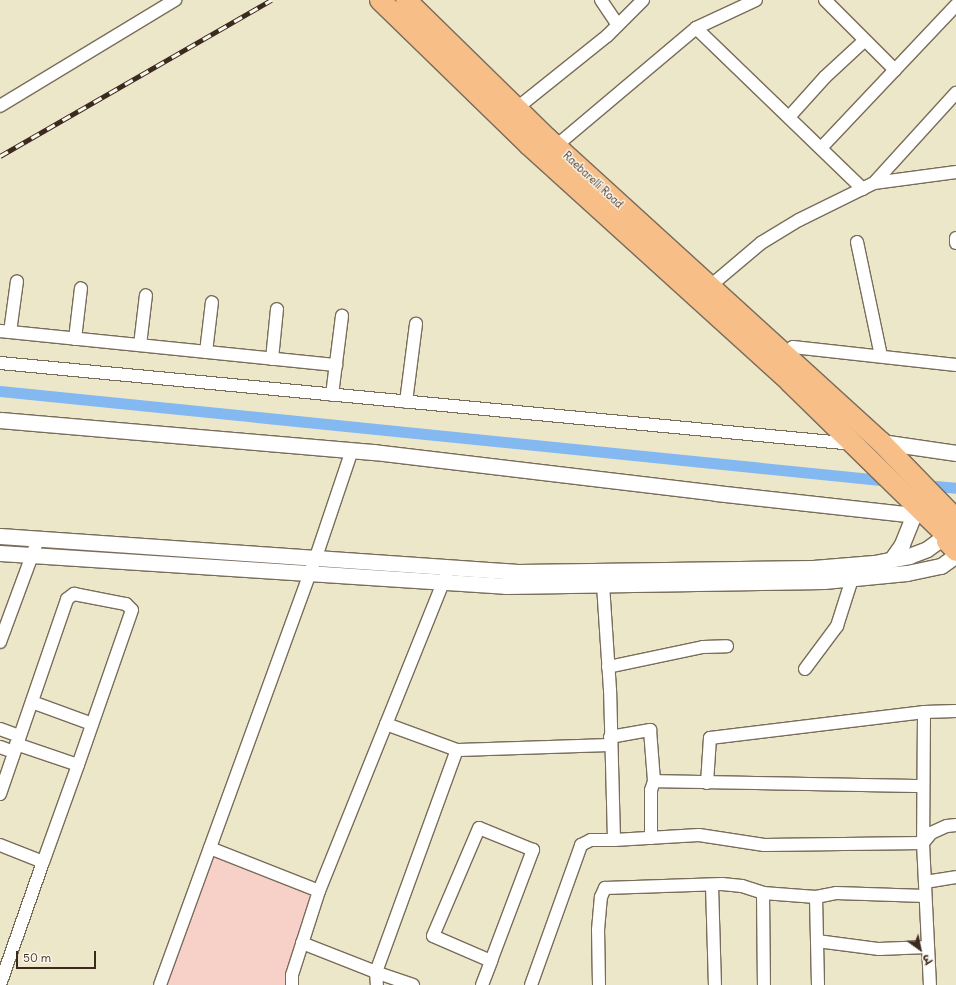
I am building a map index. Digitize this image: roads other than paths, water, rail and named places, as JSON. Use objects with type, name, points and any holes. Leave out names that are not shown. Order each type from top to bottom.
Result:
[{"type":"main road","points":[[380,0],[529,145],[779,362],[881,442],[913,473],[931,494],[954,532]]},
{"type":"main road","name":"Raebarelli Road","points":[[406,0],[556,146],[709,287],[779,362]]},
{"type":"main road","points":[[779,362],[916,509],[954,532]]},
{"type":"street","points":[[0,106],[175,0]]},
{"type":"street","points":[[601,0],[618,25]]},
{"type":"street","points":[[517,108],[618,25],[643,0]]},
{"type":"street","points":[[556,146],[696,28],[756,0]]},
{"type":"street","points":[[825,0],[895,70]]},
{"type":"street","points":[[821,148],[956,5]]},
{"type":"street","points":[[696,28],[863,189]]},
{"type":"street","points":[[789,118],[825,77],[865,40]]},
{"type":"street","points":[[709,287],[761,243],[799,220],[874,183],[956,93]]},
{"type":"street","points":[[874,183],[956,172]]},
{"type":"street","points":[[956,238],[956,243]]},
{"type":"street","points":[[857,242],[881,356]]},
{"type":"street","points":[[17,281],[5,332],[336,365]]},
{"type":"street","points":[[75,339],[81,288]]},
{"type":"street","points":[[140,345],[146,295]]},
{"type":"street","points":[[206,352],[212,302]]},
{"type":"street","points":[[272,359],[277,309]]},
{"type":"street","points":[[332,395],[342,316]]},
{"type":"street","points":[[406,402],[416,324]]},
{"type":"street","points":[[779,362],[793,347],[956,364]]},
{"type":"street","points":[[0,363],[854,444]]},
{"type":"street","points":[[0,420],[352,450],[916,509],[902,544],[891,560]]},
{"type":"street","points":[[881,442],[956,453]]},
{"type":"street","points":[[160,985],[316,558],[352,450]]},
{"type":"street","points":[[0,536],[518,572],[813,568],[891,560],[927,549],[954,532]]},
{"type":"street","points":[[0,642],[38,539]]},
{"type":"street","points":[[0,553],[506,586],[824,581],[908,573],[941,566],[956,555]]},
{"type":"street","points":[[292,985],[292,975],[319,891],[449,567]]},
{"type":"street","points":[[806,670],[837,626],[852,578]]},
{"type":"street","points":[[604,585],[614,840]]},
{"type":"street","points":[[0,794],[69,596],[74,594],[126,604],[132,610],[0,985]]},
{"type":"street","points":[[608,667],[703,647],[727,646]]},
{"type":"street","points":[[32,702],[92,724]]},
{"type":"street","points":[[707,783],[710,738],[924,712],[956,711]]},
{"type":"street","points":[[924,712],[923,843],[930,985]]},
{"type":"street","points":[[386,724],[457,750],[610,741],[650,730],[654,781],[652,790],[651,838]]},
{"type":"street","points":[[0,730],[17,744],[78,765]]},
{"type":"street","points":[[0,747],[17,744]]},
{"type":"street","points":[[377,985],[376,972],[457,750]]},
{"type":"street","points":[[654,781],[923,786]]},
{"type":"street","points":[[923,843],[931,833],[947,826],[956,825]]},
{"type":"street","points":[[482,985],[533,850],[479,828],[433,936],[491,961]]},
{"type":"street","points":[[531,985],[581,845],[591,840],[699,835],[764,845],[923,843]]},
{"type":"street","points":[[0,845],[43,862]]},
{"type":"street","points":[[210,848],[319,891]]},
{"type":"street","points":[[925,882],[956,877]]},
{"type":"street","points":[[599,985],[598,930],[601,897],[605,888],[712,885],[742,886],[763,893],[816,897],[836,893],[926,896]]},
{"type":"street","points":[[712,885],[715,985]]},
{"type":"street","points":[[763,893],[764,985]]},
{"type":"street","points":[[816,897],[818,985]]},
{"type":"street","points":[[817,942],[879,949],[928,947]]},
{"type":"street","points":[[302,943],[413,985]]},
{"type":"waterway","points":[[0,391],[890,481]]},
{"type":"waterway","points":[[923,485],[956,488]]},
{"type":"railway","points":[[0,156],[271,0]]}]
